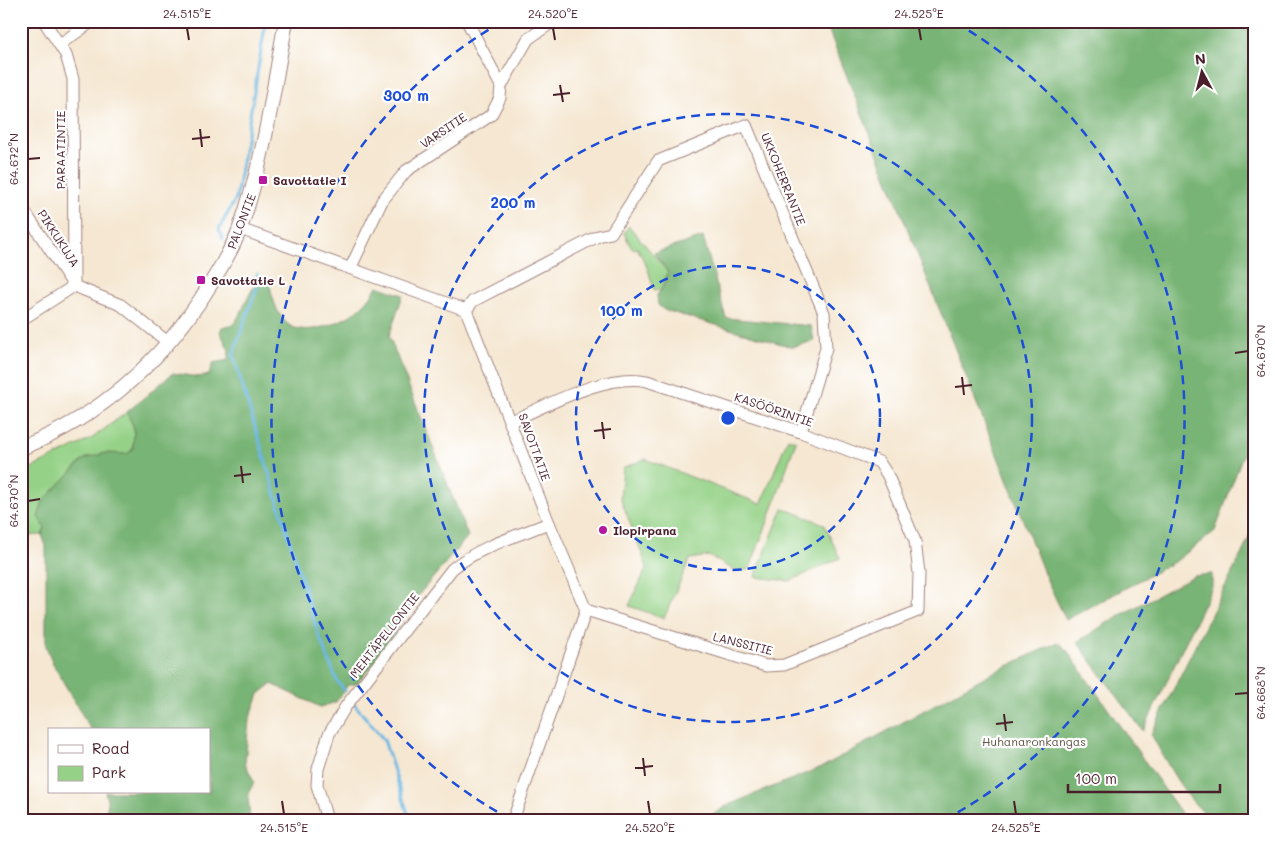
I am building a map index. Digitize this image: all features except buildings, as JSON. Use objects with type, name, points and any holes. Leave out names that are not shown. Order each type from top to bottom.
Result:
[{"type":"street","name":"PARAATINTIE","points":[[44,21],[66,55],[73,79],[74,286]]},
{"type":"street","points":[[60,44],[93,21]]},
{"type":"street","name":"PALONTIE","points":[[21,448],[69,425],[99,406],[142,371],[169,343],[202,298],[240,229],[254,184],[286,21]]},
{"type":"street","points":[[467,21],[501,86]]},
{"type":"street","name":"VARSITIE","points":[[351,267],[382,201],[406,171],[491,115],[500,98],[501,86],[528,39],[554,21]]},
{"type":"street","name":"UKKOHERRANTIE","points":[[466,310],[473,301],[598,236],[611,233],[658,161],[746,125],[824,313],[826,348],[801,432]]},
{"type":"street","name":"PIKKUKUJA","points":[[21,206],[74,286]]},
{"type":"street","points":[[240,229],[351,267],[466,310]]},
{"type":"street","points":[[21,320],[74,286],[121,305],[169,343]]},
{"type":"street","name":"SAVOTTATIE","points":[[466,310],[511,421],[549,523],[586,610]]},
{"type":"street","name":"KASÖÖRINTIE","points":[[511,421],[593,387],[634,378],[801,432],[878,462],[888,476],[915,541],[919,573],[918,611]]},
{"type":"street","name":"MEHTÄPELLONTIE","points":[[327,820],[317,785],[318,769],[329,734],[346,706],[452,569],[462,560],[485,549],[549,523]]},
{"type":"street","points":[[513,820],[586,610]]},
{"type":"street","name":"LANSSITIE","points":[[586,610],[766,666],[784,665],[918,611]]},
{"type":"green space","points":[[825,21],[1254,21],[1254,444],[1244,452],[1215,531],[1176,561],[1066,620],[1046,578]]},
{"type":"green space","points":[[629,226],[668,272],[661,290],[654,290],[648,269],[637,248],[632,249],[624,233]]},
{"type":"green space","points":[[703,237],[726,318],[811,326],[814,341],[792,347],[664,310],[658,305],[657,295],[665,284],[668,272],[654,253]]},
{"type":"green space","points":[[262,277],[268,280],[275,304],[284,321],[297,328],[306,329],[328,326],[357,311],[371,296],[377,286],[403,295],[389,336],[468,536],[416,598],[375,662],[356,684],[348,685],[336,702],[320,707],[272,684],[259,694],[249,720],[245,763],[254,782],[248,794],[250,820],[104,820],[108,804],[106,794],[210,794],[210,728],[90,728],[53,664],[46,646],[46,546],[42,535],[45,528],[38,517],[43,501],[84,459],[105,453],[127,454],[133,449],[134,428],[127,412],[173,373],[197,377],[209,375],[213,363],[228,360],[229,350],[220,332],[222,327],[232,326]]},
{"type":"green space","points":[[127,412],[134,428],[133,449],[127,454],[105,453],[84,459],[43,502],[45,528],[42,535],[21,536],[21,473],[91,439]]},
{"type":"green space","points":[[788,438],[796,441],[749,570],[734,570],[709,556],[690,559],[664,618],[629,606],[647,567],[620,497],[623,468],[645,459],[761,504]]},
{"type":"green space","points":[[783,508],[824,524],[840,558],[790,581],[755,577]]},
{"type":"green space","points":[[1254,525],[1254,820],[1219,820],[1209,816],[1189,797],[1151,734],[1245,547]]},
{"type":"green space","points":[[1212,574],[1212,587],[1143,731],[1077,642],[1115,618],[1194,576]]},
{"type":"green space","name":"Huhanaronkangas","points":[[1058,642],[1066,649],[1186,820],[705,820],[728,805],[824,766],[986,676]]},
{"type":"waterway","points":[[223,239],[219,229],[236,198],[266,21]]},
{"type":"waterway","points":[[257,274],[259,281],[233,355],[318,633],[337,681],[345,691]]},
{"type":"waterway","points":[[355,705],[384,740],[410,820]]},
{"type":"place","name":"Savottatie I","points":[[263,180]]},
{"type":"place","name":"Savottatie L","points":[[201,280]]},
{"type":"place","name":"Ilopirpana","points":[[603,530]]}]
